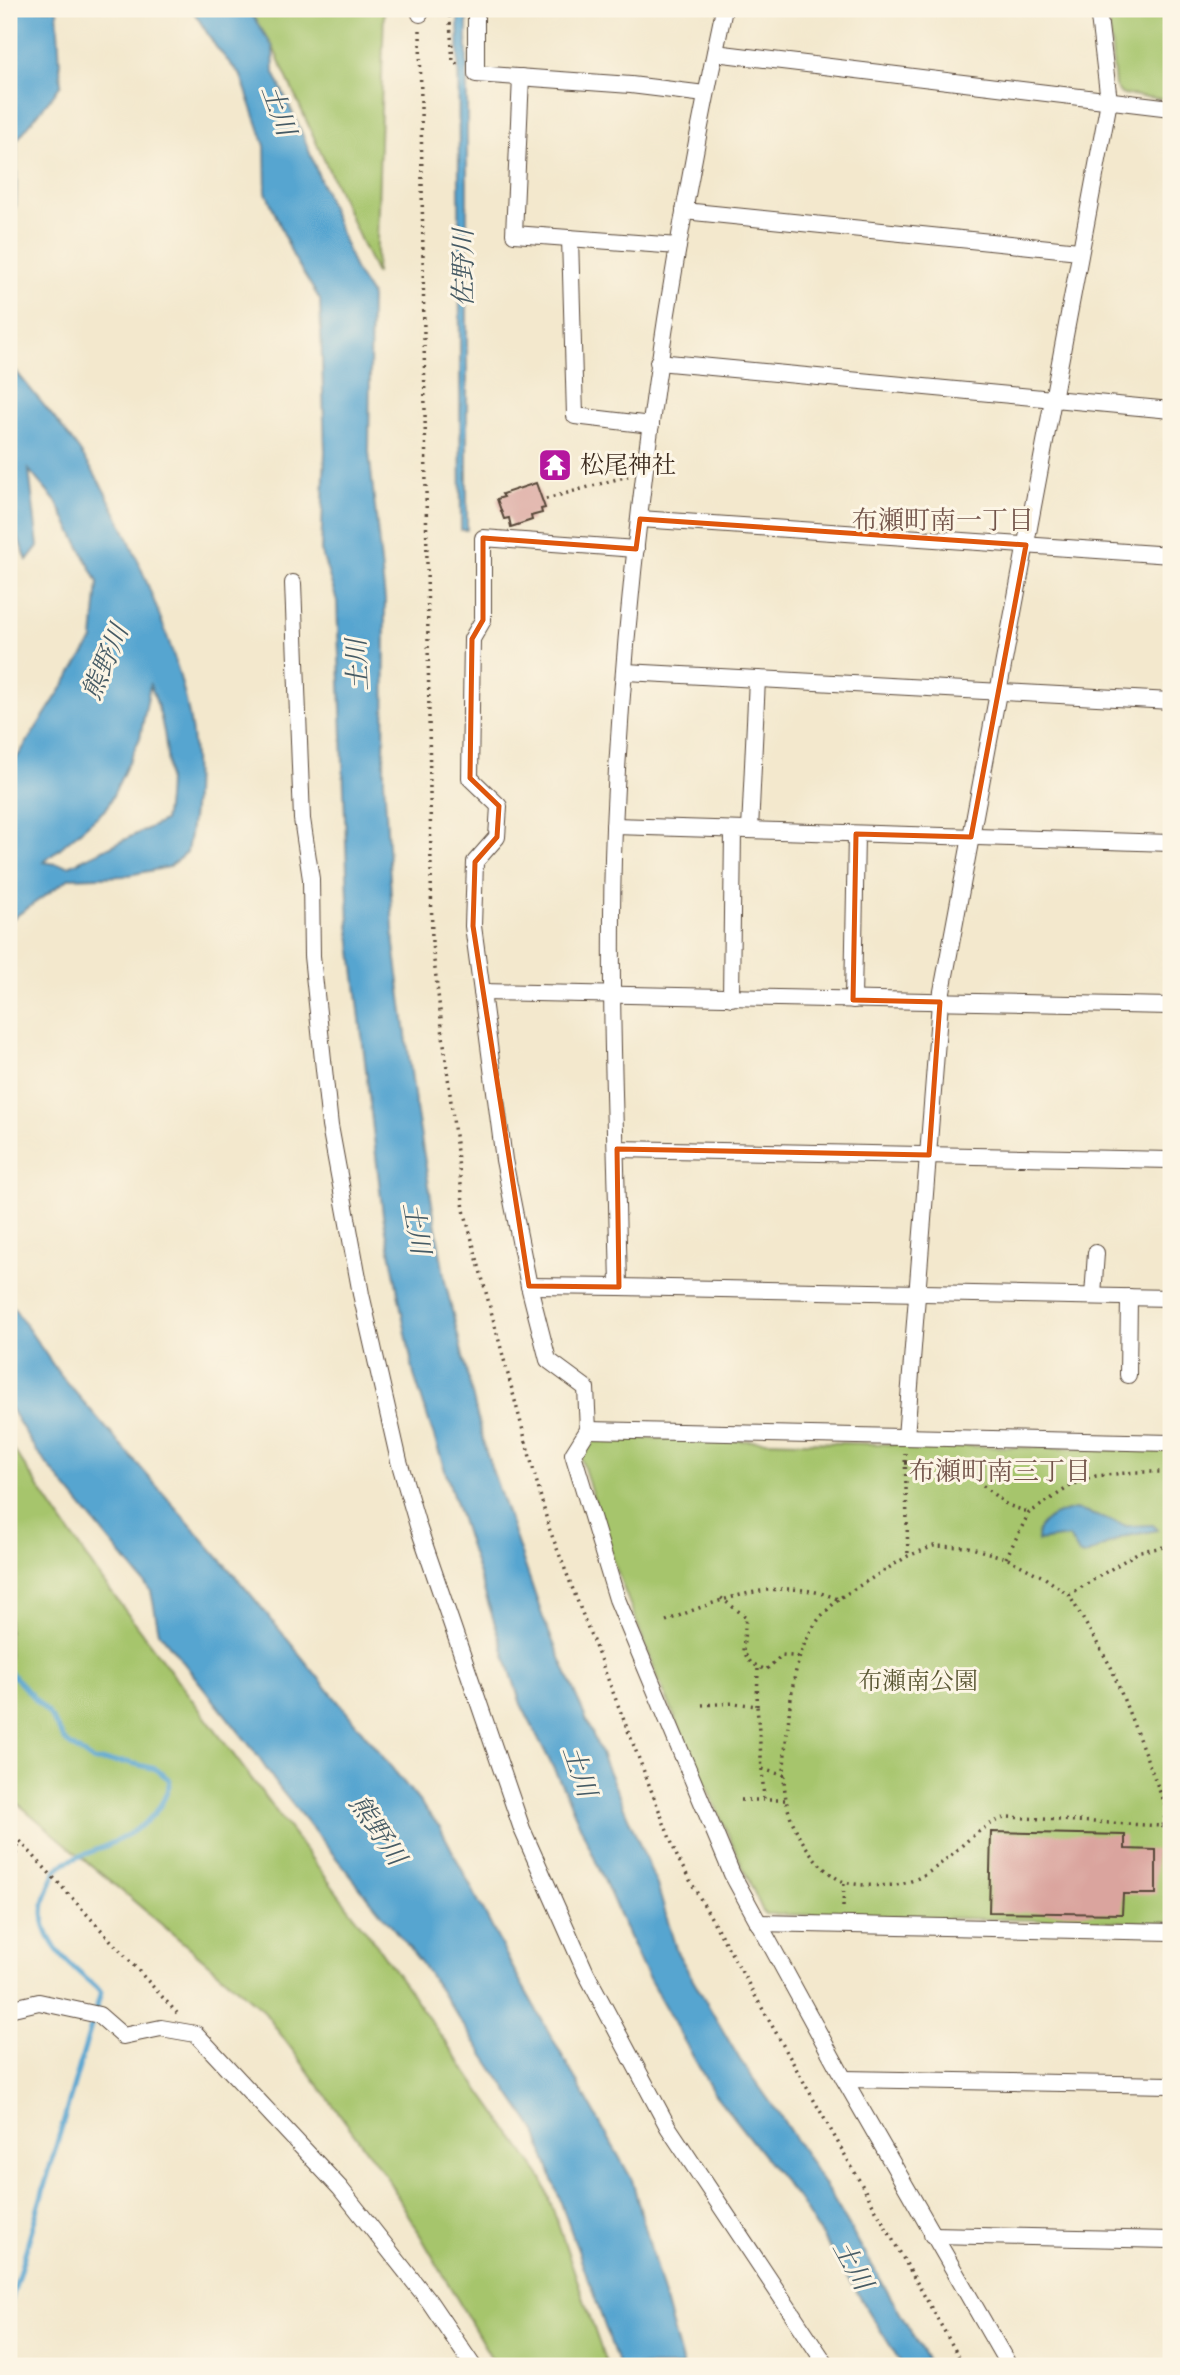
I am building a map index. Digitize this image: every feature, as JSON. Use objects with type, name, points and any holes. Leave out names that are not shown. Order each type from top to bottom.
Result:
[{"type":"street","points":[[476,9],[477,74],[705,94]]},
{"type":"street","points":[[619,1287],[611,995],[614,826],[636,549],[658,362],[705,94],[724,9]]},
{"type":"street","points":[[906,1437],[940,1002],[1109,101],[1098,9]]},
{"type":"street","points":[[715,53],[1171,108]]},
{"type":"street","points":[[521,77],[514,234],[678,246]]},
{"type":"street","points":[[684,211],[1079,251]]},
{"type":"street","points":[[570,238],[575,416],[651,425]]},
{"type":"street","points":[[658,362],[1171,411]]},
{"type":"street","points":[[640,519],[1171,555]]},
{"type":"street","points":[[636,549],[483,538],[483,620],[472,639],[470,778],[499,806],[497,837],[475,862],[473,926],[504,1160],[529,1286],[548,1360],[586,1388],[587,1430],[573,1454],[615,1573],[714,1813],[732,1874],[844,2079],[1009,2366]]},
{"type":"street","points":[[293,583],[302,820],[311,879],[312,956],[330,1126],[361,1294],[399,1461],[418,1526],[522,1829],[586,1973],[668,2127],[827,2366]]},
{"type":"street","points":[[626,672],[1171,701]]},
{"type":"street","points":[[750,830],[757,679]]},
{"type":"street","points":[[614,826],[1171,843]]},
{"type":"street","points":[[730,998],[733,830]]},
{"type":"street","points":[[853,1000],[856,834]]},
{"type":"street","points":[[481,992],[1171,1006]]},
{"type":"street","points":[[617,1149],[1171,1160]]},
{"type":"street","points":[[1093,1296],[1096,1253]]},
{"type":"street","points":[[529,1286],[1171,1298]]},
{"type":"street","points":[[1128,1376],[1129,1297]]},
{"type":"street","points":[[587,1430],[1171,1443]]},
{"type":"street","points":[[758,1923],[1171,1933]]},
{"type":"street","points":[[9,2009],[39,2002],[99,2015],[123,2036],[161,2028],[196,2034],[340,2188],[429,2301],[473,2366]]},
{"type":"street","points":[[844,2079],[1171,2085]]},
{"type":"street","points":[[932,2235],[1171,2241]]},
{"type":"path","points":[[449,9],[453,62],[477,74]]},
{"type":"path","points":[[420,11],[432,944],[464,1210],[549,1528],[678,1859],[964,2366]]},
{"type":"path","points":[[546,499],[645,471]]},
{"type":"path","points":[[908,1556],[905,1463],[943,1464],[967,1472],[1007,1505],[1029,1513]]},
{"type":"path","points":[[1006,1559],[1029,1513],[1072,1485],[1096,1476],[1171,1472]]},
{"type":"path","points":[[1162,1826],[1167,1810],[1111,1667],[1069,1595],[1006,1559],[968,1548],[934,1546],[908,1556],[838,1599],[815,1623],[790,1694],[786,1800],[803,1840],[828,1871],[844,1882],[896,1885],[927,1874],[991,1821],[1008,1817],[1162,1826],[1171,1835]]},
{"type":"path","points":[[1069,1595],[1140,1551],[1171,1546]]},
{"type":"path","points":[[667,1621],[721,1598],[765,1590],[823,1593],[838,1599]]},
{"type":"path","points":[[721,1598],[746,1617],[743,1651],[758,1668],[766,1670],[782,1655],[801,1657]]},
{"type":"path","points":[[758,1668],[757,1706],[764,1800]]},
{"type":"path","points":[[702,1705],[734,1703],[757,1706]]},
{"type":"path","points":[[762,1769],[786,1776]]},
{"type":"path","points":[[741,1800],[786,1800]]},
{"type":"path","points":[[9,1874],[20,1841],[196,2034]]},
{"type":"path","points":[[842,1925],[844,1882]]},
{"type":"highlighted area","points":[[640,519],[1026,545],[971,837],[856,834],[853,1000],[940,1002],[929,1155],[617,1149],[619,1287],[529,1286],[473,926],[475,862],[497,837],[499,806],[470,778],[472,639],[483,620],[483,538],[636,549]]},
{"type":"green space","points":[[248,9],[384,9],[376,274],[273,47]]},
{"type":"green space","points":[[1108,9],[1171,10],[1171,100],[1121,94],[1115,86]]},
{"type":"green space","name":"布瀬南公園","points":[[596,1437],[1171,1451],[1171,1923],[764,1914],[662,1688],[612,1558],[580,1455]]},
{"type":"green space","points":[[9,1443],[97,1573],[378,1947],[542,2178],[607,2366],[496,2366],[387,2178],[262,2009],[9,1796]]},
{"type":"water","points":[[9,9],[57,9],[61,85],[17,140],[16,204],[9,225]]},
{"type":"water","name":"土川","points":[[192,9],[248,9],[273,47],[274,73],[304,138],[356,272],[371,295],[369,452],[385,600],[384,779],[394,945],[415,1102],[445,1281],[485,1449],[543,1618],[657,1885],[677,1952],[740,2060],[783,2120],[832,2197],[931,2366],[903,2366],[801,2203],[713,2092],[641,1964],[564,1789],[521,1704],[414,1375],[383,1215],[349,925],[337,601],[321,551],[325,451],[320,300],[293,256],[266,192],[265,146],[241,76],[216,47]]},
{"type":"water","name":"佐野川","points":[[458,9],[467,9],[467,530],[461,530]]},
{"type":"water","name":"熊野川","points":[[9,363],[85,459],[116,512],[133,549],[162,622],[183,686],[194,748],[195,781],[187,852],[169,867],[124,876],[70,878],[9,921],[9,770],[93,640],[98,582],[57,503],[29,470],[38,546],[27,560],[9,516]],"holes":[[[150,685],[167,752],[168,787],[164,821],[69,866],[44,862],[107,808],[140,738]]]},
{"type":"water","name":"熊野川","points":[[9,1301],[60,1375],[248,1591],[440,1827],[515,1972],[632,2180],[683,2366],[619,2366],[536,2132],[420,1961],[280,1789],[252,1748],[159,1632],[151,1591],[37,1452],[9,1406]]},
{"type":"water","points":[[1075,1509],[1127,1526],[1153,1525],[1157,1530],[1123,1537],[1084,1556],[1079,1554],[1069,1537],[1037,1541],[1044,1523],[1055,1515]]},
{"type":"building","points":[[536,483],[545,508],[541,509],[542,513],[531,516],[532,520],[511,527],[509,518],[504,519],[497,499],[504,497],[502,494]]},
{"type":"building","points":[[991,1832],[1125,1835],[1125,1849],[1156,1850],[1156,1894],[1123,1894],[1122,1914],[989,1912]]},
{"type":"waterway","points":[[9,1671],[49,1714],[66,1742],[93,1761],[127,1762],[156,1769],[170,1780],[160,1806],[141,1826],[117,1841],[61,1865],[47,1893],[43,1909],[49,1937],[66,1960],[101,1992],[9,2308]]},
{"type":"place","name":"松尾神社","points":[[555,465]]},
{"type":"district","name":"布瀬町南一丁目","points":[[943,520]]},
{"type":"district","name":"布瀬町南三丁目","points":[[1000,1471]]}]
